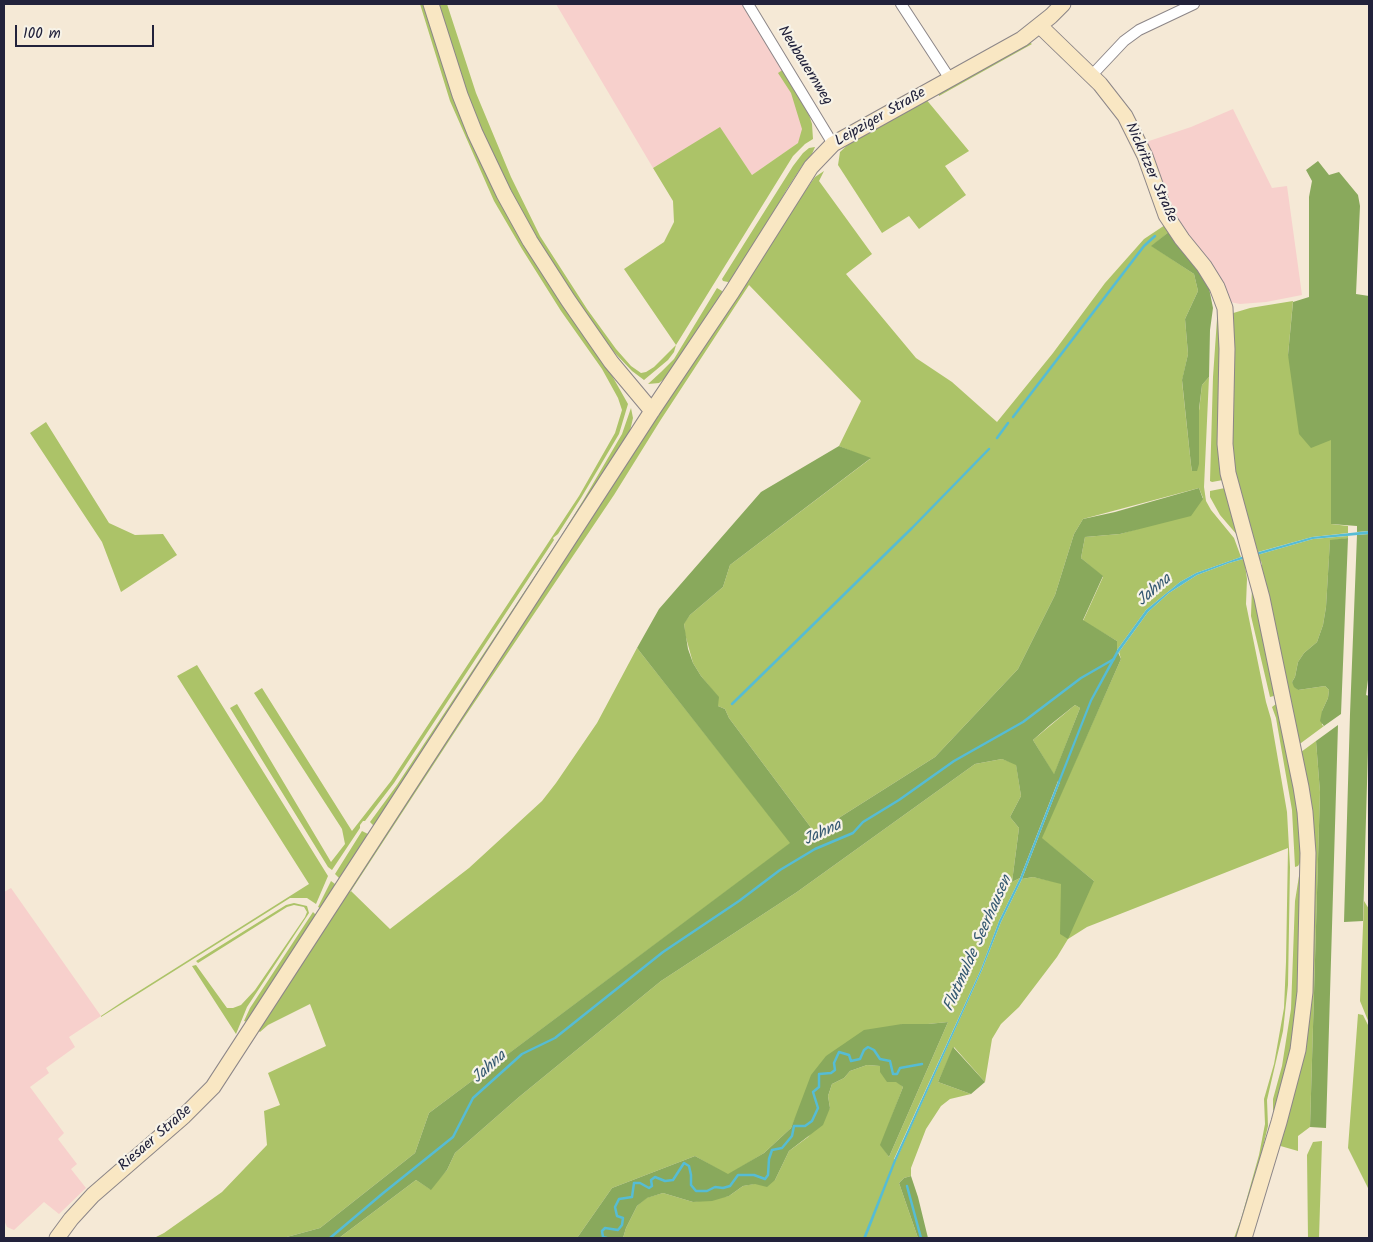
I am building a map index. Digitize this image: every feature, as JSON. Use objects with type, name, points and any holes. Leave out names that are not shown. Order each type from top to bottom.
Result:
[{"type":"street","points":[[431,4],[460,95],[475,134],[504,194],[530,241],[568,300],[611,362],[652,411]]},
{"type":"street","name":"Neubauernweg","points":[[748,4],[833,144]]},
{"type":"street","points":[[901,4],[950,79]]},
{"type":"street","name":"Leipziger Straße","points":[[652,411],[732,292],[811,167],[833,144],[1009,47],[1040,26],[1063,4]]},
{"type":"street","points":[[1092,75],[1124,41],[1139,30],[1194,4]]},
{"type":"street","name":"Nickritzer Straße","points":[[1040,26],[1092,75],[1125,116],[1144,156],[1166,215],[1182,239],[1204,266],[1225,308],[1227,349],[1225,400],[1227,463],[1230,483],[1262,598],[1296,759],[1305,812],[1308,853],[1307,939],[1302,1024],[1298,1050],[1269,1157],[1244,1238]]},
{"type":"street","name":"Riesaer Straße","points":[[57,1238],[93,1195],[213,1087],[652,411]]},
{"type":"shaded area","points":[[556,4],[743,4],[807,108],[812,124],[798,143],[752,175],[720,128],[653,168]]},
{"type":"shaded area","points":[[1233,109],[1272,188],[1287,186],[1302,295],[1266,302],[1240,304],[1230,302],[1173,217],[1146,142],[1191,127]]},
{"type":"shaded area","points":[[11,888],[101,1016],[69,1037],[75,1047],[46,1068],[49,1073],[30,1087],[64,1133],[58,1139],[77,1164],[71,1169],[86,1188],[59,1214],[44,1202],[14,1230],[7,1227],[4,1220],[4,892]]},
{"type":"green space","points":[[420,4],[426,4],[456,99],[628,404],[619,434],[581,498],[394,783],[360,825],[360,828],[332,870],[328,867],[230,708],[237,704],[331,862],[345,844],[342,829],[254,693],[262,688],[352,831],[391,781],[579,496],[615,433],[622,410],[618,398],[602,369],[561,311],[494,201],[450,101]]},
{"type":"green space","points":[[436,4],[447,4],[476,93],[511,177],[540,236],[587,309],[616,349],[631,366],[641,373],[654,367],[676,345],[674,352],[668,360],[644,380],[632,371],[612,350],[555,271],[510,192],[466,95]]},
{"type":"green space","points":[[1028,41],[1032,44],[939,96],[938,91]]},
{"type":"green space","points":[[784,69],[807,108],[812,124],[813,139],[793,156],[676,345],[624,269],[664,242],[674,222],[673,201],[653,168],[720,127],[752,175],[798,143],[802,129],[791,93],[778,73]]},
{"type":"green space","points":[[925,98],[969,151],[945,166],[966,195],[919,229],[909,216],[882,233],[838,165],[840,152],[855,138]]},
{"type":"green space","points":[[815,147],[787,189],[734,281],[723,281],[722,279],[793,166],[803,153],[809,148]]},
{"type":"green space","points":[[1318,161],[1329,175],[1339,172],[1358,195],[1360,206],[1356,294],[1369,296],[1369,531],[1357,532],[1357,526],[1331,524],[1331,440],[1311,448],[1299,434],[1288,355],[1293,302],[1309,297],[1309,197],[1312,181],[1306,170]]},
{"type":"green space","points":[[824,171],[819,181],[872,254],[846,274],[916,358],[952,382],[997,422],[1053,353],[1105,283],[1144,239],[1165,225],[1170,231],[1152,246],[1194,274],[1198,291],[1185,319],[1188,354],[1182,381],[1192,471],[1202,385],[1209,377],[1204,487],[1206,501],[1234,538],[1241,557],[1196,573],[1180,582],[1146,610],[1117,650],[1117,641],[1083,621],[1103,577],[1081,558],[1085,537],[1120,534],[1151,525],[1203,498],[1199,488],[1083,519],[1074,534],[1055,595],[1018,669],[935,757],[815,833],[729,718],[725,709],[718,706],[718,697],[693,663],[685,634],[684,623],[690,615],[723,587],[730,565],[870,459],[839,446],[861,401],[749,285],[614,495],[462,721],[351,891],[349,888],[815,177]]},
{"type":"green space","points":[[1170,231],[1189,255],[1209,288],[1213,308],[1210,330],[1209,377],[1202,385],[1199,409],[1199,464],[1197,471],[1192,471],[1191,465],[1182,380],[1188,354],[1185,319],[1198,291],[1194,274],[1151,246]]},
{"type":"green space","points":[[717,288],[722,293],[669,375],[659,383],[648,384],[674,359]]},
{"type":"green space","points":[[1293,301],[1288,355],[1331,440],[1331,524],[1348,526],[1348,533],[1312,537],[1258,552],[1233,475],[1230,314],[1250,308]]},
{"type":"green space","points":[[1221,316],[1223,480],[1212,482],[1210,481],[1213,377],[1217,319]]},
{"type":"green space","points":[[631,408],[633,418],[630,431],[565,539],[561,536],[622,434]]},
{"type":"green space","points":[[46,422],[109,523],[135,535],[163,534],[177,555],[121,592],[102,542],[30,433]]},
{"type":"green space","points":[[839,446],[871,458],[730,565],[723,587],[690,615],[684,624],[688,649],[693,663],[701,676],[719,697],[718,706],[725,709],[729,718],[815,833],[935,757],[1018,669],[1055,595],[1074,534],[1083,519],[1199,488],[1203,499],[1191,516],[1120,534],[1085,537],[1081,558],[1103,576],[1083,620],[1117,641],[1117,650],[1121,659],[1042,838],[1094,881],[1068,939],[1060,934],[1061,884],[1033,877],[1022,879],[1060,782],[1058,781],[1020,878],[1012,882],[1019,828],[1010,817],[1021,796],[1016,765],[1002,759],[975,764],[797,892],[661,981],[519,1097],[455,1153],[447,1170],[431,1190],[416,1180],[339,1238],[283,1238],[320,1228],[415,1153],[429,1113],[790,843],[637,648],[659,609],[761,492]],"holes":[[[1075,705],[1080,708],[1054,774],[1033,740]]]},
{"type":"green space","points":[[1225,488],[1238,536],[1220,515],[1210,497],[1210,491]]},
{"type":"green space","points":[[1369,534],[1369,672],[1366,695],[1369,696],[1369,715],[1363,921],[1344,922],[1357,535]]},
{"type":"green space","points":[[1348,536],[1348,538],[1330,541],[1323,625],[1317,642],[1304,653],[1298,662],[1292,682],[1298,690],[1325,686],[1329,690],[1328,698],[1322,711],[1322,725],[1324,726],[1299,744],[1259,566],[1262,565],[1261,561],[1245,565],[1247,579],[1246,604],[1271,719],[1287,812],[1290,867],[1288,985],[1283,1031],[1267,1100],[1268,1126],[1241,1238],[1234,1238],[1259,1155],[1265,1124],[1264,1099],[1274,1064],[1284,1008],[1288,848],[1087,927],[1068,939],[1057,957],[1019,1007],[1001,1024],[992,1039],[985,1082],[954,1047],[938,1082],[971,1094],[950,1099],[941,1106],[926,1129],[911,1168],[911,1176],[904,1178],[899,1183],[918,1238],[623,1238],[637,1206],[646,1198],[663,1193],[693,1202],[729,1196],[743,1186],[775,1180],[789,1151],[808,1137],[830,1108],[828,1096],[832,1084],[844,1078],[850,1071],[867,1065],[880,1066],[903,1087],[881,1145],[889,1157],[948,1022],[902,1024],[798,1112],[791,1128],[764,1153],[728,1175],[695,1156],[612,1188],[577,1238],[339,1238],[416,1180],[430,1189],[447,1170],[455,1153],[519,1097],[661,981],[797,892],[975,764],[1002,759],[1016,764],[1021,796],[1010,817],[1019,828],[1012,882],[1020,878],[999,921],[981,969],[894,1159],[896,1160],[982,970],[1001,922],[1022,879],[1033,877],[1061,883],[1094,881],[1041,838],[1121,659],[1119,652],[1148,612],[1169,593],[1197,575],[1229,563],[1313,539]]},
{"type":"green space","points":[[1348,538],[1341,714],[1324,726],[1320,721],[1329,690],[1325,686],[1298,690],[1292,682],[1298,662],[1304,653],[1317,642],[1323,625],[1326,607],[1330,540]]},
{"type":"green space","points":[[557,542],[561,544],[375,827],[370,822],[397,785]]},
{"type":"green space","points":[[1252,587],[1277,695],[1270,697],[1251,616]]},
{"type":"green space","points":[[637,648],[791,843],[429,1113],[415,1153],[320,1228],[283,1238],[154,1238],[222,1192],[267,1145],[264,1111],[280,1105],[268,1073],[326,1046],[310,1004],[268,1025],[260,1032],[256,1029],[346,894],[351,891],[390,929],[469,868],[542,801],[556,783],[597,723]]},
{"type":"green space","points":[[197,665],[328,876],[316,904],[307,898],[290,898],[101,1017],[309,884],[177,676]]},
{"type":"green space","points":[[1276,704],[1279,705],[1297,787],[1301,861],[1295,867],[1292,810],[1276,718],[1272,707]]},
{"type":"green space","points":[[1075,705],[1080,708],[1054,775],[1033,740]]},
{"type":"green space","points":[[1338,725],[1326,1128],[1310,1127],[1320,792],[1316,741]]},
{"type":"green space","points":[[1316,741],[1320,792],[1310,1127],[1298,1136],[1298,1151],[1277,1145],[1301,1051],[1301,752]]},
{"type":"green space","points":[[362,831],[370,835],[342,878],[339,878],[335,874]]},
{"type":"green space","points":[[1299,876],[1302,876],[1298,1024],[1275,1112],[1273,1110],[1273,1099],[1282,1066],[1291,1009],[1295,901]]},
{"type":"green space","points":[[331,881],[335,884],[334,888],[320,908],[318,907]]},
{"type":"green space","points":[[1364,901],[1369,909],[1369,1023],[1360,1001]]},
{"type":"green space","points":[[294,903],[307,906],[309,913],[247,1007],[236,1034],[192,966],[196,965],[227,1008],[241,1005],[255,990],[305,917],[307,912],[304,907],[294,905],[287,907],[198,963],[196,961],[286,905]]},
{"type":"green space","points":[[313,912],[317,916],[247,1022],[244,1021],[250,1008]]},
{"type":"green space","points":[[1358,1014],[1363,1015],[1369,1027],[1369,1190],[1348,1148]]},
{"type":"green space","points":[[948,1022],[889,1157],[880,1145],[903,1087],[896,1082],[887,1082],[880,1072],[880,1066],[867,1065],[850,1071],[844,1078],[832,1084],[828,1096],[830,1108],[823,1125],[789,1151],[775,1180],[767,1187],[755,1184],[743,1186],[729,1196],[712,1201],[693,1202],[663,1193],[647,1198],[637,1206],[623,1238],[577,1238],[612,1188],[695,1156],[728,1174],[764,1153],[791,1128],[811,1075],[826,1056],[864,1030],[902,1024]]},
{"type":"green space","points":[[953,1047],[985,1082],[971,1094],[938,1082]]},
{"type":"green space","points":[[1322,1141],[1319,1238],[1308,1238],[1307,1155],[1313,1142]]},
{"type":"green space","points":[[911,1176],[928,1238],[918,1238],[899,1183],[904,1178]]},
{"type":"water","points":[[1369,531],[1369,534],[1313,539],[1229,563],[1197,575],[1169,593],[1148,612],[1119,652],[1092,701],[1022,879],[1001,922],[982,970],[896,1161],[866,1238],[863,1238],[894,1160],[981,969],[999,921],[1020,878],[1090,700],[1117,650],[1146,610],[1180,582],[1196,573],[1241,557],[1312,537]]},
{"type":"waterway","points":[[1013,417],[1144,246],[1155,236]]},
{"type":"waterway","points":[[997,438],[1008,423]]},
{"type":"waterway","points":[[732,704],[912,528],[989,449]]},
{"type":"waterway","name":"Jahna","points":[[330,1238],[453,1137],[473,1098],[522,1054],[555,1038],[663,952],[739,901],[780,870],[815,849],[853,833],[863,822],[899,800],[954,761],[1023,722],[1081,678],[1114,659]]},
{"type":"waterway","points":[[607,1238],[603,1237],[602,1231],[605,1228],[618,1230],[622,1225],[623,1218],[617,1216],[615,1207],[619,1199],[632,1197],[634,1183],[640,1183],[649,1188],[652,1186],[651,1180],[655,1177],[665,1181],[673,1180],[684,1163],[689,1166],[691,1185],[696,1191],[707,1191],[715,1187],[723,1188],[730,1186],[738,1175],[754,1175],[765,1179],[768,1175],[769,1159],[772,1150],[782,1148],[792,1136],[794,1126],[805,1126],[812,1121],[818,1108],[813,1092],[819,1087],[819,1074],[831,1073],[835,1070],[834,1063],[839,1052],[849,1055],[851,1061],[860,1059],[864,1050],[868,1047],[874,1050],[880,1059],[890,1061],[893,1074],[897,1074],[900,1068],[922,1064]]},
{"type":"waterway","points":[[907,1186],[921,1238]]},
{"type":"water label","name":"Flutmulde Seerhausen","points":[[979,944]]}]
